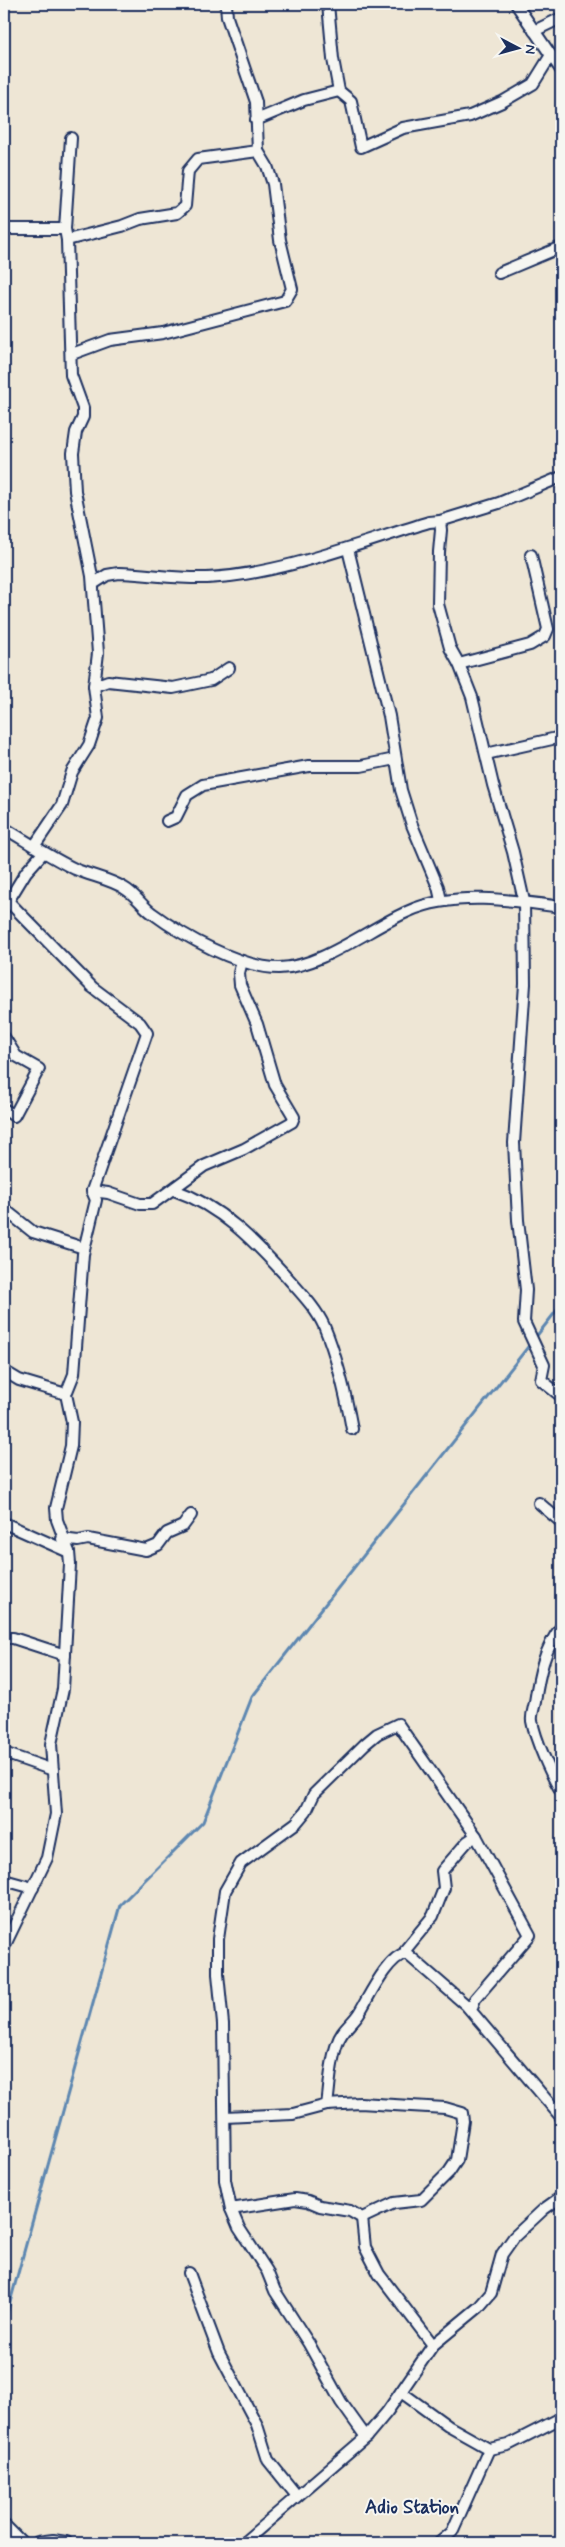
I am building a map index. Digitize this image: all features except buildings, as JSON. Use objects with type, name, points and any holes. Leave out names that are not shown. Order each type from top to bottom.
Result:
[{"type":"highway","points":[[4,2528],[20,2543]]},
{"type":"main road","points":[[38,2543],[53,2540],[66,2543]]},
{"type":"street","points":[[72,354],[110,340],[163,332],[285,301],[292,289],[280,240],[273,184],[267,166],[258,151],[256,102],[230,27],[226,4]]},
{"type":"street","points":[[328,4],[333,59],[339,91],[351,101],[361,147],[403,128],[470,116],[502,102],[533,84],[550,55]]},
{"type":"street","points":[[516,4],[561,70]]},
{"type":"street","points":[[534,31],[561,18]]},
{"type":"street","points":[[256,120],[304,100],[339,91]]},
{"type":"street","points":[[35,844],[62,805],[72,772],[81,760],[94,734],[98,718],[94,686],[98,653],[93,584],[75,491],[74,453],[76,432],[83,417],[83,408],[72,375],[65,229],[71,138]]},
{"type":"street","points":[[67,240],[112,229],[140,219],[177,213],[185,206],[188,171],[198,159],[258,151]]},
{"type":"street","points":[[4,229],[65,229]]},
{"type":"street","points":[[499,273],[561,247]]},
{"type":"street","points":[[93,584],[107,575],[119,573],[206,578],[276,568],[348,549],[420,525],[500,503],[561,477]]},
{"type":"street","points":[[440,521],[442,530],[438,552],[438,604],[450,648],[459,664],[472,697],[513,852],[524,902],[524,984],[514,1143],[518,1220],[526,1290],[524,1322],[544,1365],[541,1380],[561,1396]]},
{"type":"street","points":[[348,549],[389,716],[400,790],[412,825],[438,887],[441,900]]},
{"type":"street","points":[[459,664],[530,645],[545,636],[548,629],[531,555]]},
{"type":"street","points":[[94,686],[108,682],[174,688],[211,680],[229,668]]},
{"type":"street","points":[[486,754],[561,737]]},
{"type":"street","points":[[167,821],[176,817],[187,795],[203,785],[309,766],[362,766],[395,759]]},
{"type":"street","points":[[4,828],[35,844],[43,853],[77,870],[128,890],[144,907],[174,928],[206,945],[242,961],[279,968],[309,963],[409,911],[441,900],[524,902],[561,907]]},
{"type":"street","points":[[4,1947],[33,1888],[53,1839],[56,1814],[50,1744],[63,1689],[70,1585],[69,1552],[62,1539],[56,1508],[71,1446],[72,1422],[66,1394],[74,1374],[84,1248],[96,1200],[92,1191],[147,1033],[140,1023],[92,987],[6,904],[26,872],[43,853]]},
{"type":"street","points":[[92,1191],[108,1193],[146,1205],[174,1190],[204,1166],[244,1150],[287,1125],[294,1117],[275,1085],[258,1024],[240,985],[239,973],[242,961]]},
{"type":"street","points":[[4,1037],[16,1056],[39,1069],[14,1116],[4,1109]]},
{"type":"street","points":[[174,1190],[189,1195],[242,1230],[294,1285],[318,1314],[324,1327],[346,1398],[352,1429]]},
{"type":"street","points":[[4,1208],[33,1232],[84,1248]]},
{"type":"street","points":[[4,1371],[19,1380],[66,1394]]},
{"type":"street","points":[[538,1503],[561,1522]]},
{"type":"street","points":[[62,1539],[78,1541],[88,1539],[146,1550],[158,1546],[168,1533],[183,1526],[191,1515]]},
{"type":"street","points":[[4,1523],[69,1552]]},
{"type":"street","points":[[69,1552],[78,1541]]},
{"type":"street","points":[[561,1627],[543,1660],[536,1685],[532,1718],[535,1735],[554,1780],[561,1791]]},
{"type":"street","points":[[4,1638],[13,1638],[65,1656]]},
{"type":"street","points":[[366,2437],[341,2402],[309,2344],[275,2291],[267,2271],[239,2228],[231,2210],[225,2180],[225,2117],[218,1939],[224,1891],[241,1863],[296,1823],[306,1811],[314,1794],[365,1744],[377,1734],[398,1724],[476,1836],[530,1936],[475,1999],[471,2010]]},
{"type":"street","points":[[4,1753],[53,1770]]},
{"type":"street","points":[[406,1952],[406,1949],[433,1916],[444,1888],[442,1870],[467,1842],[476,1836]]},
{"type":"street","points":[[4,1880],[33,1888]]},
{"type":"street","points":[[406,1952],[471,2010],[561,2118]]},
{"type":"street","points":[[327,2105],[334,2059],[342,2033],[359,2013],[392,1962],[400,1954],[406,1952]]},
{"type":"street","points":[[225,2117],[293,2114],[327,2105],[360,2102],[445,2108],[462,2113],[463,2121],[457,2160],[450,2172],[420,2200],[394,2204],[362,2218]]},
{"type":"street","points":[[243,2543],[366,2437],[401,2392],[433,2345],[479,2307],[491,2293],[502,2254],[514,2237],[544,2209],[561,2197]]},
{"type":"street","points":[[231,2210],[295,2198],[308,2200],[320,2206],[350,2211],[362,2218]]},
{"type":"street","points":[[362,2218],[365,2247],[379,2274],[433,2345]]},
{"type":"street","points":[[190,2273],[219,2353],[257,2424],[268,2460],[297,2496]]},
{"type":"street","points":[[401,2392],[448,2426],[489,2449],[508,2445],[561,2418]]},
{"type":"street","points":[[439,2543],[452,2532],[489,2449]]},
{"type":"waterway","points":[[4,2324],[120,1905],[203,1822],[252,1697],[561,1305]]},
{"type":"district","name":"Adio Station","points":[[412,2507]]}]
